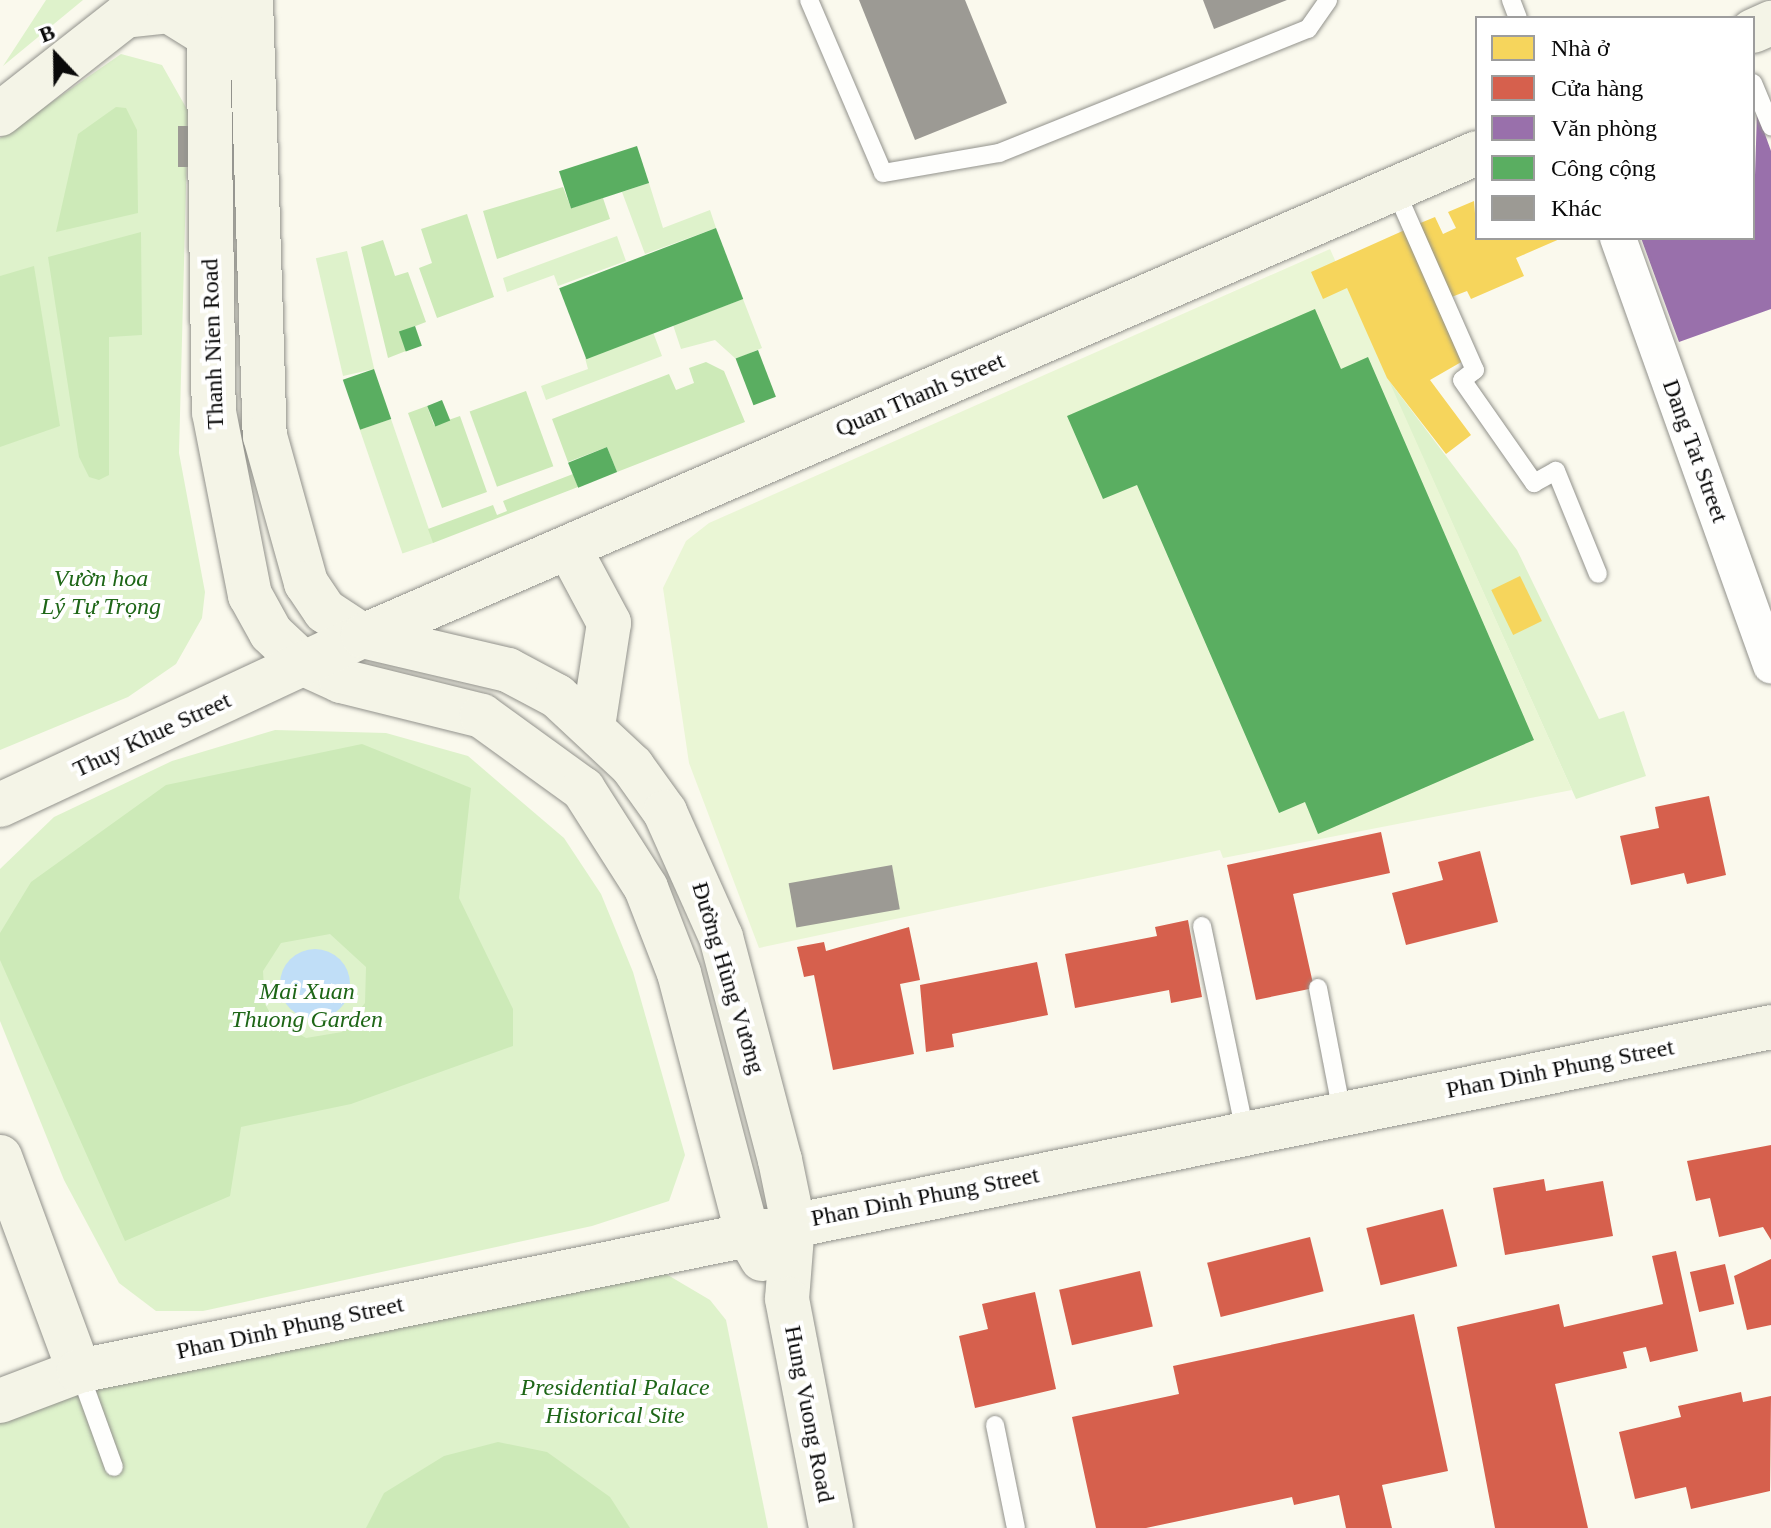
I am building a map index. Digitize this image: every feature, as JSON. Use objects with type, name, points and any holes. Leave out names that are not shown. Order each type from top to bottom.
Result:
[{"type":"main road","name":"Thanh Nien Road","points":[[251,0],[265,436],[306,583],[325,611],[363,636]]},
{"type":"main road","points":[[0,114],[125,16],[169,11],[208,18]]},
{"type":"main road","name":"Thanh Nien Road","points":[[208,18],[218,460],[250,595],[271,633],[304,664]]},
{"type":"main road","name":"Quan Thanh Street","points":[[363,636],[1475,154]]},
{"type":"main road","points":[[569,548],[609,623],[593,726]]},
{"type":"main road","name":"Thuy Khue Street","points":[[0,805],[363,636]]},
{"type":"main road","name":"Đường Hùng Vương","points":[[363,636],[508,670],[593,726],[665,812],[693,868],[746,1023],[793,1223]]},
{"type":"main road","name":"Đường Hùng Vương","points":[[304,664],[341,681],[482,716],[583,789],[646,888],[679,973],[747,1233]]},
{"type":"main road","name":"Phan Dinh Phung Street","points":[[0,1401],[79,1371],[793,1223],[1771,1027]]},
{"type":"main road","points":[[0,1157],[79,1371]]},
{"type":"main road","name":"Hung Vuong Road","points":[[793,1223],[787,1299],[831,1528]]},
{"type":"main road","name":"Hung Vuong Road","points":[[747,1233],[787,1299]]},
{"type":"street","name":"Dang Tat Street","points":[[1619,240],[1771,665]]},
{"type":"lane","points":[[809,0],[883,173],[999,153],[1308,29],[1328,0]]},
{"type":"lane","points":[[1755,88],[1771,126]]},
{"type":"lane","points":[[1395,189],[1475,370],[1462,380],[1534,483],[1556,471],[1598,574]]},
{"type":"lane","points":[[1202,926],[1245,1132]]},
{"type":"lane","points":[[1318,988],[1342,1113]]},
{"type":"lane","points":[[79,1371],[114,1467]]},
{"type":"lane","points":[[995,1425],[1016,1528]]},
{"type":"green space","points":[[46,0],[83,0],[3,66],[20,40]]},
{"type":"green space","name":"Vườn hoa Lý Tự Trọng","points":[[121,54],[162,65],[188,111],[179,453],[205,592],[202,618],[176,664],[128,697],[0,750],[0,138]]},
{"type":"green space","points":[[116,107],[126,108],[137,130],[138,213],[56,232],[78,134]]},
{"type":"green space","points":[[649,183],[663,228],[710,210],[716,228],[645,254],[622,192]]},
{"type":"green space","points":[[563,187],[571,208],[603,198],[610,219],[497,259],[483,211]]},
{"type":"green space","points":[[467,214],[494,297],[437,318],[419,268],[432,263],[421,229]]},
{"type":"green space","points":[[141,232],[142,335],[109,337],[109,475],[99,480],[89,477],[79,457],[48,257]]},
{"type":"green space","points":[[617,236],[626,261],[558,286],[554,275],[507,292],[503,278]]},
{"type":"green space","points":[[383,240],[395,276],[408,272],[426,322],[400,332],[406,351],[388,358],[361,247]]},
{"type":"green space","points":[[1330,249],[1572,790],[1223,858],[1220,850],[759,948],[689,763],[663,588],[686,541],[709,523]]},
{"type":"green space","points":[[347,251],[374,369],[343,376],[316,258]]},
{"type":"green space","points":[[34,266],[60,426],[0,447],[0,276]]},
{"type":"green space","points":[[743,299],[762,348],[736,359],[715,340],[681,349],[673,325]]},
{"type":"green space","points":[[653,332],[662,356],[546,400],[541,386],[588,369],[585,358]]},
{"type":"green space","points":[[706,362],[724,371],[745,422],[617,472],[607,447],[568,462],[552,419],[669,374],[676,390],[694,383],[689,368]]},
{"type":"green space","points":[[1387,378],[1517,550],[1599,719],[1624,711],[1646,776],[1576,799]]},
{"type":"green space","points":[[526,391],[553,466],[497,487],[470,412]]},
{"type":"green space","points":[[427,406],[434,425],[460,416],[487,492],[442,508],[408,413]]},
{"type":"green space","points":[[391,419],[434,543],[402,554],[360,430]]},
{"type":"green space","points":[[573,474],[578,487],[433,543],[428,529],[493,505],[497,515],[507,511],[503,501]]},
{"type":"green space","name":"Mai Xuan Thuong Garden","points":[[275,730],[386,733],[468,756],[564,838],[601,894],[633,972],[685,1155],[669,1201],[592,1226],[203,1311],[156,1311],[119,1283],[64,1180],[0,1021],[0,869],[54,817],[172,761]]},
{"type":"green space","points":[[362,744],[471,788],[459,898],[513,1009],[513,1046],[351,1104],[241,1127],[230,1196],[125,1241],[0,960],[0,933],[31,882],[166,785]],"holes":[[[330,934],[366,967],[365,1003],[342,1032],[306,1038],[274,1020],[265,1004],[263,971],[281,943]]]},
{"type":"green space","name":"Presidential Palace Historical Site","points":[[661,1271],[710,1300],[726,1320],[768,1528],[0,1528],[0,1419],[67,1394]]},
{"type":"green space","points":[[498,1442],[547,1452],[610,1497],[630,1528],[366,1528],[384,1493],[444,1456]]},
{"type":"water","points":[[315,949],[340,959],[350,984],[340,1009],[315,1019],[290,1009],[280,984],[290,959]]},
{"type":"building: Nhà ở","points":[[1474,201],[1475,240],[1557,240],[1516,258],[1524,276],[1471,299],[1467,291],[1449,298],[1418,224],[1435,217],[1443,234],[1456,228],[1448,212]]},
{"type":"building: Nhà ở","points":[[1407,229],[1463,361],[1430,380],[1471,435],[1446,454],[1387,378],[1347,288],[1323,299],[1311,272]]},
{"type":"building: Nhà ở","points":[[1520,576],[1542,621],[1513,635],[1491,590]]},
{"type":"building: Cửa hàng","points":[[1709,796],[1726,875],[1687,884],[1684,873],[1631,885],[1620,836],[1659,828],[1655,807]]},
{"type":"building: Cửa hàng","points":[[1381,832],[1390,873],[1293,894],[1314,988],[1256,1000],[1227,865]]},
{"type":"building: Cửa hàng","points":[[1480,851],[1498,922],[1406,945],[1392,893],[1443,880],[1438,862]]},
{"type":"building: Cửa hàng","points":[[1188,920],[1202,997],[1171,1003],[1169,990],[1075,1008],[1065,954],[1157,936],[1155,927]]},
{"type":"building: Cửa hàng","points":[[909,927],[920,980],[900,984],[914,1054],[833,1070],[814,975],[804,977],[797,947],[824,942],[826,951]]},
{"type":"building: Cửa hàng","points":[[1037,962],[1048,1015],[952,1034],[954,1047],[926,1052],[920,985]]},
{"type":"building: Cửa hàng","points":[[1771,1145],[1771,1240],[1763,1227],[1719,1237],[1710,1198],[1696,1201],[1687,1161]]},
{"type":"building: Cửa hàng","points":[[1544,1179],[1546,1191],[1603,1181],[1613,1236],[1505,1255],[1493,1188]]},
{"type":"building: Cửa hàng","points":[[1443,1209],[1457,1266],[1381,1285],[1366,1228]]},
{"type":"building: Cửa hàng","points":[[1310,1237],[1324,1291],[1221,1317],[1207,1263]]},
{"type":"building: Cửa hàng","points":[[1676,1251],[1698,1351],[1650,1362],[1646,1347],[1623,1352],[1627,1368],[1555,1384],[1588,1528],[1495,1528],[1457,1327],[1559,1304],[1564,1327],[1663,1304],[1652,1256]]},
{"type":"building: Cửa hàng","points":[[1771,1259],[1771,1325],[1747,1330],[1734,1276]]},
{"type":"building: Cửa hàng","points":[[1725,1264],[1734,1304],[1699,1312],[1690,1272]]},
{"type":"building: Cửa hàng","points":[[1140,1271],[1153,1327],[1072,1345],[1059,1290]]},
{"type":"building: Cửa hàng","points":[[1035,1292],[1056,1389],[975,1408],[959,1336],[988,1329],[982,1304]]},
{"type":"building: Cửa hàng","points":[[1414,1314],[1448,1471],[1382,1485],[1392,1528],[1346,1528],[1339,1495],[1294,1505],[1292,1497],[1146,1528],[1096,1528],[1072,1417],[1179,1394],[1173,1366]]},
{"type":"building: Cửa hàng","points":[[1741,1392],[1743,1402],[1771,1396],[1770,1491],[1691,1509],[1686,1487],[1635,1499],[1619,1432],[1681,1417],[1678,1406]]},
{"type":"building: Văn phòng","points":[[1757,112],[1771,151],[1771,309],[1679,342],[1642,240],[1755,240]]},
{"type":"building: Công cộng","points":[[637,146],[649,183],[571,208],[559,171]]},
{"type":"building: Công cộng","points":[[716,228],[743,299],[586,359],[559,288]]},
{"type":"building: Công cộng","points":[[1315,309],[1341,369],[1368,357],[1534,740],[1318,834],[1305,802],[1279,813],[1137,485],[1103,499],[1067,416]]},
{"type":"building: Công cộng","points":[[415,326],[422,346],[406,351],[399,332]]},
{"type":"building: Công cộng","points":[[758,350],[776,397],[754,405],[736,359]]},
{"type":"building: Công cộng","points":[[374,369],[391,419],[360,430],[343,380]]},
{"type":"building: Công cộng","points":[[442,400],[450,420],[435,426],[427,406]]},
{"type":"building: Công cộng","points":[[607,447],[617,472],[578,488],[568,463]]},
{"type":"building: Khác","points":[[859,0],[965,0],[1007,103],[915,140]]},
{"type":"building: Khác","points":[[1203,0],[1287,0],[1214,29]]},
{"type":"building: Khác","points":[[178,126],[189,126],[189,167],[178,167]]},
{"type":"building: Khác","points":[[892,865],[900,909],[796,928],[789,883]]}]
